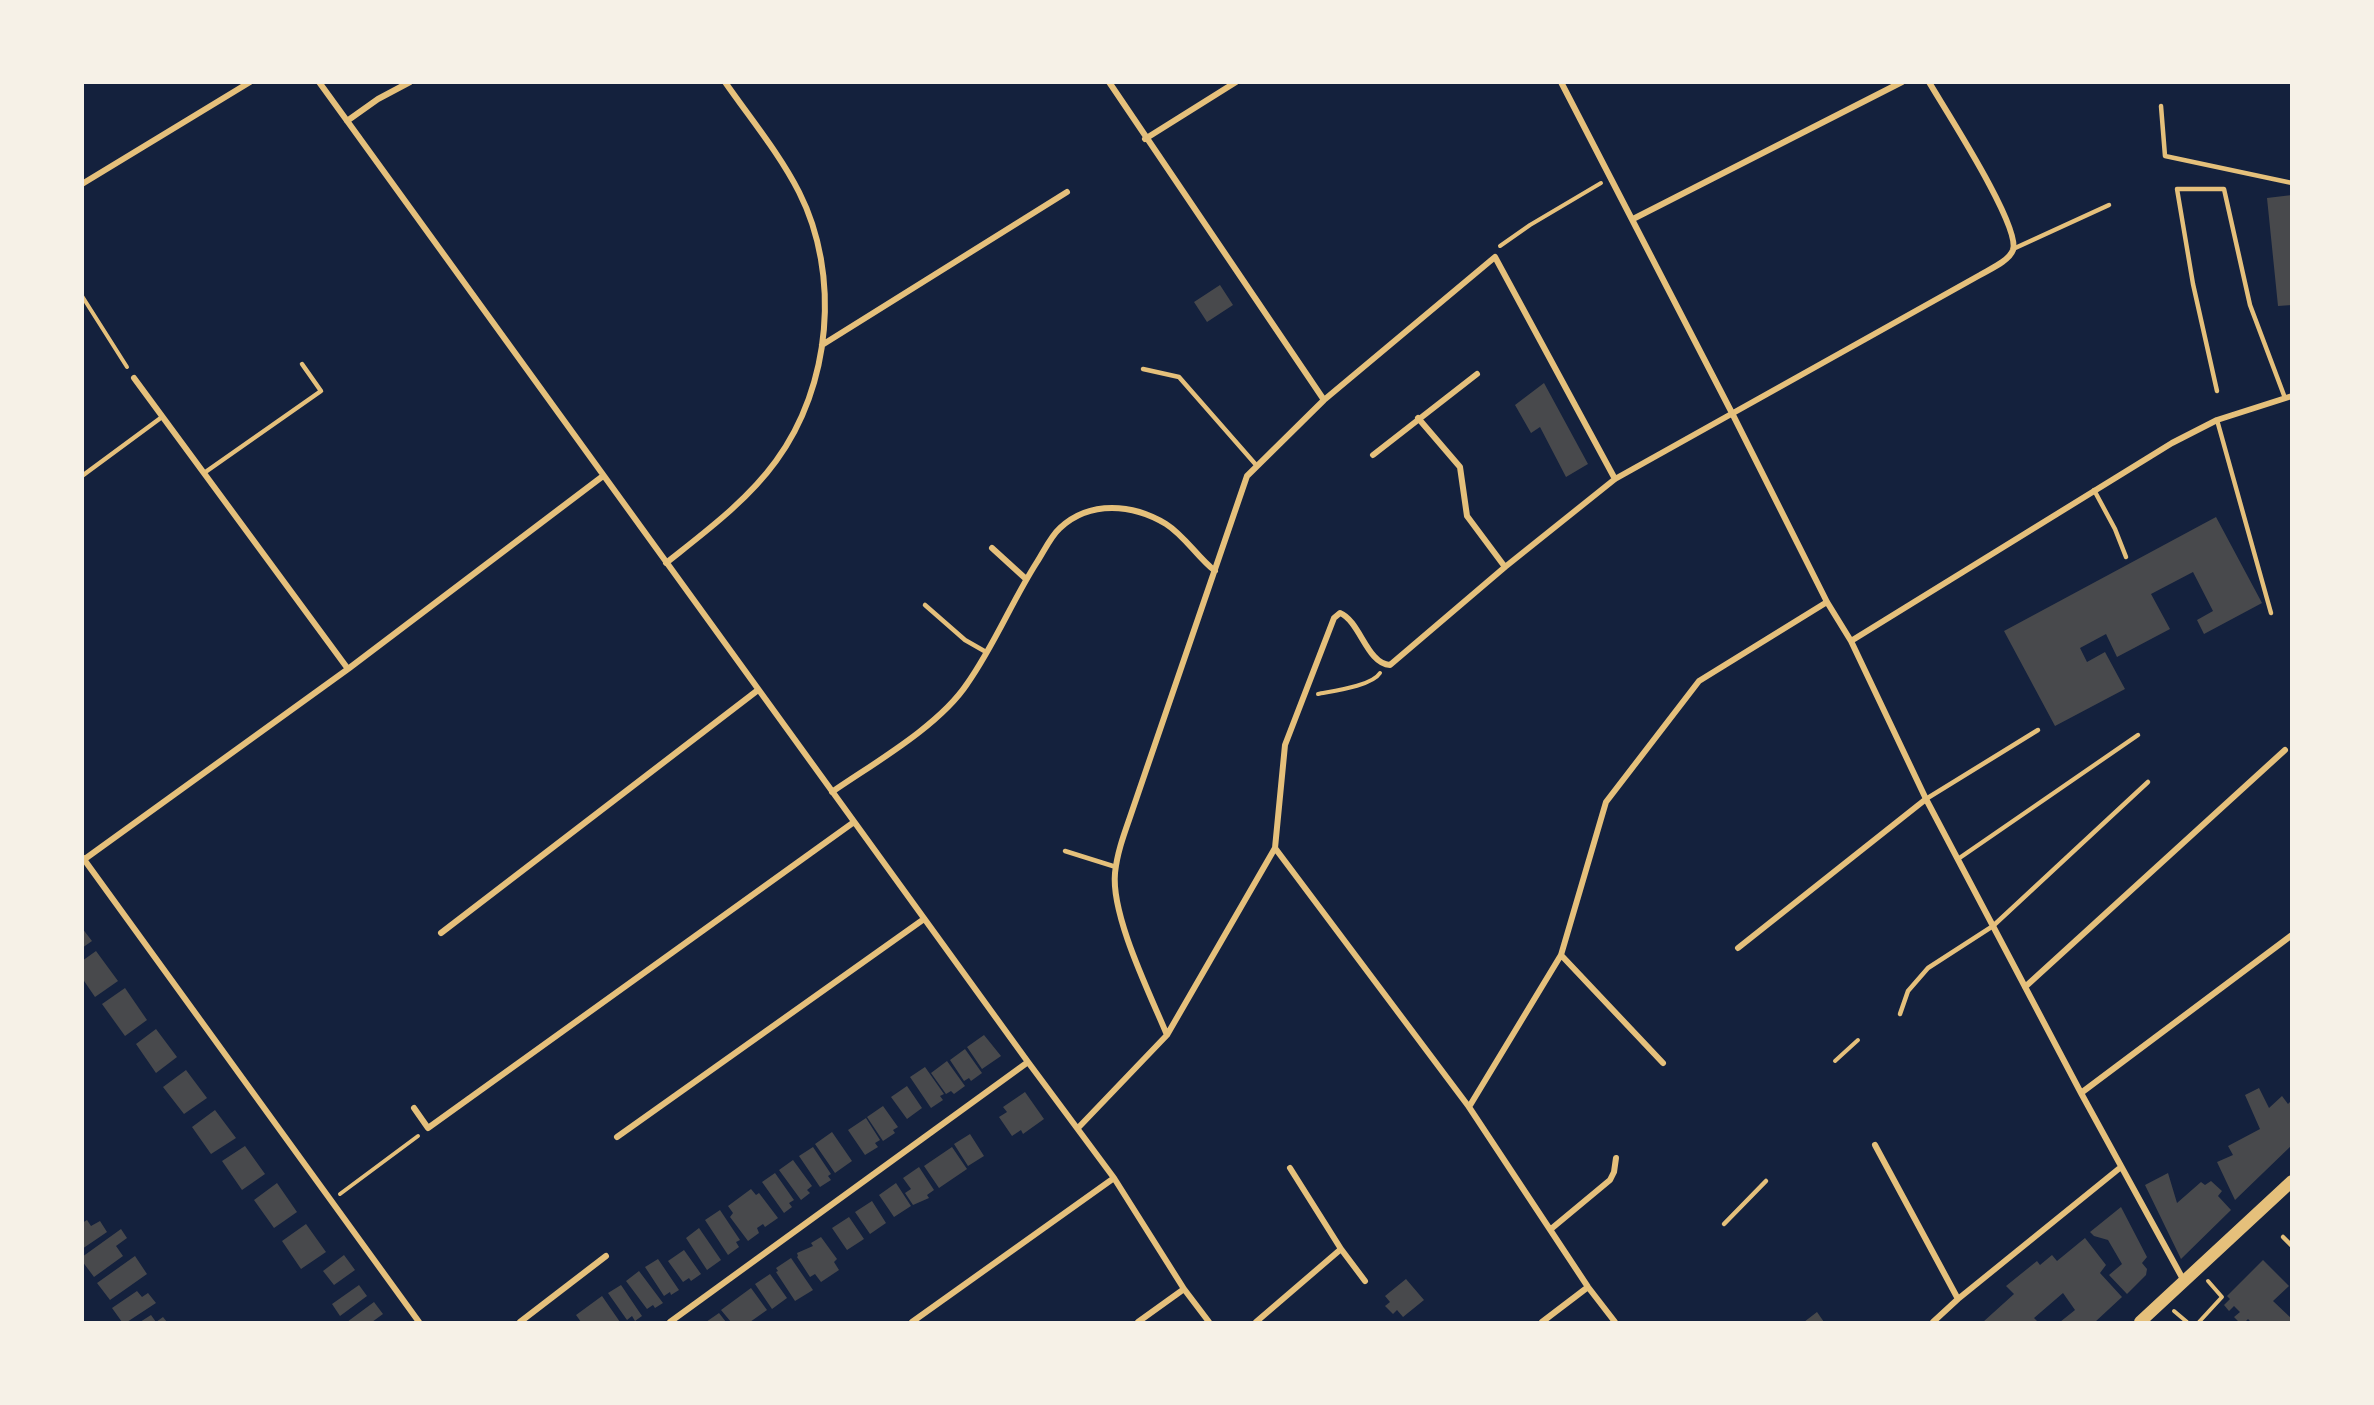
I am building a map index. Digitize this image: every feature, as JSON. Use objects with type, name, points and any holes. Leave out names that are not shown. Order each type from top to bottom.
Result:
[{"type":"main road","points":[[2140,1323],[2292,1181]]},
{"type":"street","points":[[82,184],[250,82]]},
{"type":"street","points":[[319,82],[1114,1178],[1184,1289],[1209,1323]]},
{"type":"street","points":[[347,121],[378,99],[410,82]]},
{"type":"street","points":[[666,562],[716,523],[747,495],[776,462],[804,410],[817,370],[822,345],[824,293],[817,241],[809,216],[799,192],[781,162],[725,82]]},
{"type":"street","points":[[1109,82],[1145,139],[1324,400]]},
{"type":"street","points":[[1145,139],[1236,82]]},
{"type":"street","points":[[1561,82],[1827,602],[1851,641],[1926,799],[2081,1093],[2184,1281]]},
{"type":"street","points":[[1633,219],[1902,82]]},
{"type":"street","points":[[1078,1128],[1167,1035],[1275,848],[1285,745],[1334,618],[1340,613],[1350,620],[1370,651],[1385,665],[1390,665],[1505,567],[1615,479],[1980,275],[2006,258],[2013,249],[2013,239],[1994,191],[1929,82]]},
{"type":"street","points":[[822,345],[1067,192]]},
{"type":"street","points":[[1167,1035],[1129,942],[1116,893],[1116,867],[1119,849],[1129,819],[1247,476],[1324,400],[1495,256],[1615,479]]},
{"type":"street","points":[[1372,455],[1477,374]]},
{"type":"street","points":[[134,378],[348,669]]},
{"type":"street","points":[[1851,641],[2172,443],[2217,420],[2288,397]]},
{"type":"street","points":[[1418,418],[1460,467],[1467,516],[1505,567]]},
{"type":"street","points":[[419,1323],[83,860],[348,669],[603,476]]},
{"type":"street","points":[[832,792],[923,729],[954,700],[967,684],[1026,579],[1058,530],[1085,512],[1109,507],[1142,513],[1167,525],[1215,571]]},
{"type":"street","points":[[992,548],[1026,579]]},
{"type":"street","points":[[1469,1107],[1561,956],[1606,802],[1699,681],[1827,602]]},
{"type":"street","points":[[441,933],[758,690]]},
{"type":"street","points":[[2025,987],[2285,750]]},
{"type":"street","points":[[1738,948],[1926,799]]},
{"type":"street","points":[[414,1108],[428,1128],[854,822]]},
{"type":"street","points":[[1275,848],[1469,1107],[1588,1287],[1615,1323]]},
{"type":"street","points":[[617,1137],[924,919]]},
{"type":"street","points":[[2081,1093],[2292,935]]},
{"type":"street","points":[[1561,956],[1663,1063]]},
{"type":"street","points":[[670,1323],[1028,1062]]},
{"type":"street","points":[[1875,1145],[1959,1299]]},
{"type":"street","points":[[1551,1229],[1610,1180],[1616,1158]]},
{"type":"street","points":[[1933,1323],[1959,1299],[2121,1167]]},
{"type":"street","points":[[1290,1168],[1341,1249],[1365,1281]]},
{"type":"street","points":[[912,1323],[1114,1178]]},
{"type":"street","points":[[1256,1323],[1341,1249]]},
{"type":"street","points":[[520,1323],[606,1256]]},
{"type":"street","points":[[1542,1323],[1588,1287]]},
{"type":"street","points":[[1138,1323],[1184,1289]]},
{"type":"lane","points":[[2161,106],[2165,156],[2292,183]]},
{"type":"lane","points":[[2217,391],[2193,284],[2177,189],[2224,189],[2250,305],[2288,397]]},
{"type":"lane","points":[[2013,249],[2109,205]]},
{"type":"lane","points":[[204,473],[321,391],[302,364]]},
{"type":"lane","points":[[1143,369],[1179,377],[1257,466]]},
{"type":"lane","points":[[82,476],[162,417]]},
{"type":"lane","points":[[2217,420],[2271,613]]},
{"type":"lane","points":[[2094,490],[2115,529],[2126,557]]},
{"type":"lane","points":[[925,605],[965,640],[986,652]]},
{"type":"lane","points":[[1926,799],[2038,729]]},
{"type":"lane","points":[[1958,859],[2138,735]]},
{"type":"lane","points":[[1899,1014],[1908,991],[1928,968],[1993,926],[2148,782]]},
{"type":"lane","points":[[1065,851],[1116,867]]},
{"type":"lane","points":[[1724,1224],[1766,1181]]},
{"type":"lane","points":[[2283,1236],[2292,1246]]},
{"type":"path","points":[[1495,256],[1497,248],[1530,225],[1611,177]]},
{"type":"path","points":[[82,296],[134,378]]},
{"type":"path","points":[[1304,696],[1341,690],[1378,678],[1385,665]]},
{"type":"path","points":[[1835,1061],[1858,1040]]},
{"type":"path","points":[[331,1201],[428,1128]]},
{"type":"path","points":[[2197,1268],[2222,1297],[2199,1323]]},
{"type":"path","points":[[2204,1318],[2209,1323]]},
{"type":"building","points":[[2292,195],[2292,305],[2278,306],[2267,198]]},
{"type":"building","points":[[1220,285],[1233,305],[1207,322],[1194,302]]},
{"type":"building","points":[[1544,383],[1588,464],[1566,477],[1540,427],[1531,433],[1515,405]]},
{"type":"building","points":[[2216,517],[2262,603],[2204,634],[2197,620],[2213,611],[2193,572],[2151,594],[2170,629],[2117,657],[2106,634],[2080,648],[2087,662],[2105,652],[2125,689],[2055,726],[2004,631]]},
{"type":"building","points":[[82,928],[92,941],[82,948]]},
{"type":"building","points":[[96,951],[118,981],[95,997],[82,978],[82,961]]},
{"type":"building","points":[[125,988],[147,1020],[125,1036],[102,1004]]},
{"type":"building","points":[[156,1029],[177,1057],[156,1073],[136,1044]]},
{"type":"building","points":[[984,1035],[1001,1056],[982,1069],[967,1047]]},
{"type":"building","points":[[965,1049],[982,1073],[971,1081],[969,1078],[964,1081],[950,1060]]},
{"type":"building","points":[[947,1061],[965,1086],[954,1094],[951,1091],[946,1094],[931,1073]]},
{"type":"building","points":[[925,1067],[944,1094],[940,1096],[943,1100],[931,1108],[910,1077]]},
{"type":"building","points":[[186,1070],[207,1098],[184,1114],[163,1087]]},
{"type":"building","points":[[907,1086],[922,1108],[907,1119],[891,1097]]},
{"type":"building","points":[[2259,1088],[2269,1108],[2282,1096],[2288,1104],[2292,1100],[2292,1145],[2235,1200],[2217,1162],[2233,1155],[2228,1146],[2260,1129],[2245,1095]]},
{"type":"building","points":[[1025,1092],[1044,1119],[1023,1134],[1021,1130],[1012,1136],[999,1117],[1007,1112],[1003,1107]]},
{"type":"building","points":[[883,1106],[898,1127],[893,1130],[895,1133],[883,1141],[867,1117]]},
{"type":"building","points":[[215,1110],[236,1138],[211,1154],[192,1127]]},
{"type":"building","points":[[866,1118],[880,1140],[875,1143],[878,1147],[865,1155],[848,1130]]},
{"type":"building","points":[[832,1132],[852,1161],[835,1173],[815,1144]]},
{"type":"building","points":[[970,1134],[984,1156],[968,1166],[954,1144]]},
{"type":"building","points":[[245,1146],[265,1174],[242,1190],[222,1161]]},
{"type":"building","points":[[813,1147],[831,1174],[828,1176],[831,1180],[820,1187],[799,1156]]},
{"type":"building","points":[[952,1147],[967,1169],[939,1188],[924,1166]]},
{"type":"building","points":[[793,1160],[812,1186],[807,1190],[810,1193],[801,1200],[779,1170]]},
{"type":"building","points":[[919,1167],[934,1190],[927,1195],[929,1198],[913,1205],[905,1193],[911,1189],[903,1178]]},
{"type":"building","points":[[775,1173],[794,1200],[789,1203],[792,1207],[784,1213],[762,1182]]},
{"type":"building","points":[[2168,1173],[2177,1203],[2201,1182],[2205,1185],[2211,1181],[2222,1191],[2218,1196],[2231,1210],[2181,1259],[2145,1185]]},
{"type":"building","points":[[277,1183],[297,1212],[274,1228],[254,1200]]},
{"type":"building","points":[[896,1183],[911,1206],[894,1217],[879,1195]]},
{"type":"building","points":[[751,1189],[756,1195],[759,1193],[778,1218],[765,1227],[763,1224],[757,1228],[759,1233],[748,1241],[730,1217],[733,1213],[728,1206]]},
{"type":"building","points":[[872,1201],[886,1223],[870,1234],[855,1212]]},
{"type":"building","points":[[2121,1207],[2147,1257],[2142,1263],[2147,1269],[2146,1275],[2127,1294],[2109,1275],[2122,1264],[2108,1240],[2094,1236],[2090,1232]]},
{"type":"building","points":[[720,1210],[740,1240],[736,1242],[739,1247],[728,1255],[705,1220]]},
{"type":"building","points":[[849,1217],[864,1239],[847,1250],[832,1228]]},
{"type":"building","points":[[87,1220],[91,1226],[100,1221],[107,1232],[82,1249],[82,1223]]},
{"type":"building","points":[[306,1224],[326,1252],[301,1269],[282,1241]]},
{"type":"building","points":[[699,1228],[721,1260],[707,1270],[686,1238]]},
{"type":"building","points":[[121,1229],[127,1238],[116,1246],[123,1256],[94,1277],[82,1261],[82,1257]]},
{"type":"building","points":[[821,1237],[837,1259],[834,1262],[839,1270],[821,1282],[815,1274],[810,1277],[797,1257],[797,1253],[813,1246],[811,1243]]},
{"type":"building","points":[[2085,1238],[2106,1265],[2100,1273],[2122,1297],[2095,1322],[2060,1322],[2075,1310],[2063,1293],[2034,1318],[2038,1322],[1983,1322],[2014,1294],[2006,1286],[2037,1261],[2040,1265],[2052,1255],[2057,1261]]},
{"type":"building","points":[[684,1250],[701,1274],[691,1281],[689,1278],[683,1282],[668,1261]]},
{"type":"building","points":[[344,1255],[355,1270],[334,1285],[323,1271]]},
{"type":"building","points":[[135,1256],[147,1274],[110,1300],[97,1283]]},
{"type":"building","points":[[791,1258],[813,1290],[795,1301],[776,1272],[778,1271],[776,1268]]},
{"type":"building","points":[[658,1259],[679,1290],[671,1295],[670,1292],[664,1296],[645,1267]]},
{"type":"building","points":[[2263,1260],[2289,1286],[2273,1301],[2292,1319],[2292,1322],[2251,1322],[2248,1319],[2245,1322],[2239,1322],[2234,1317],[2240,1312],[2234,1306],[2229,1311],[2224,1305],[2230,1299],[2227,1296]]},
{"type":"building","points":[[639,1271],[663,1303],[655,1308],[653,1305],[647,1309],[626,1281]]},
{"type":"building","points":[[770,1274],[787,1298],[772,1309],[755,1284]]},
{"type":"building","points":[[1406,1279],[1424,1300],[1403,1317],[1397,1310],[1393,1314],[1385,1306],[1390,1302],[1385,1296]]},
{"type":"building","points":[[359,1285],[367,1296],[340,1316],[332,1304]]},
{"type":"building","points":[[621,1285],[642,1316],[635,1321],[632,1316],[627,1320],[608,1293]]},
{"type":"building","points":[[751,1288],[767,1310],[750,1322],[731,1322],[721,1310]]},
{"type":"building","points":[[137,1291],[142,1297],[148,1293],[156,1303],[127,1322],[122,1322],[112,1308]]},
{"type":"building","points":[[602,1296],[620,1322],[581,1322],[576,1315]]},
{"type":"building","points":[[374,1302],[383,1314],[372,1322],[347,1322]]},
{"type":"building","points":[[1817,1312],[1824,1322],[1804,1322]]},
{"type":"building","points":[[719,1313],[726,1322],[706,1322]]},
{"type":"building","points":[[151,1315],[156,1322],[140,1322]]},
{"type":"building","points":[[163,1317],[167,1322],[156,1322]]}]
